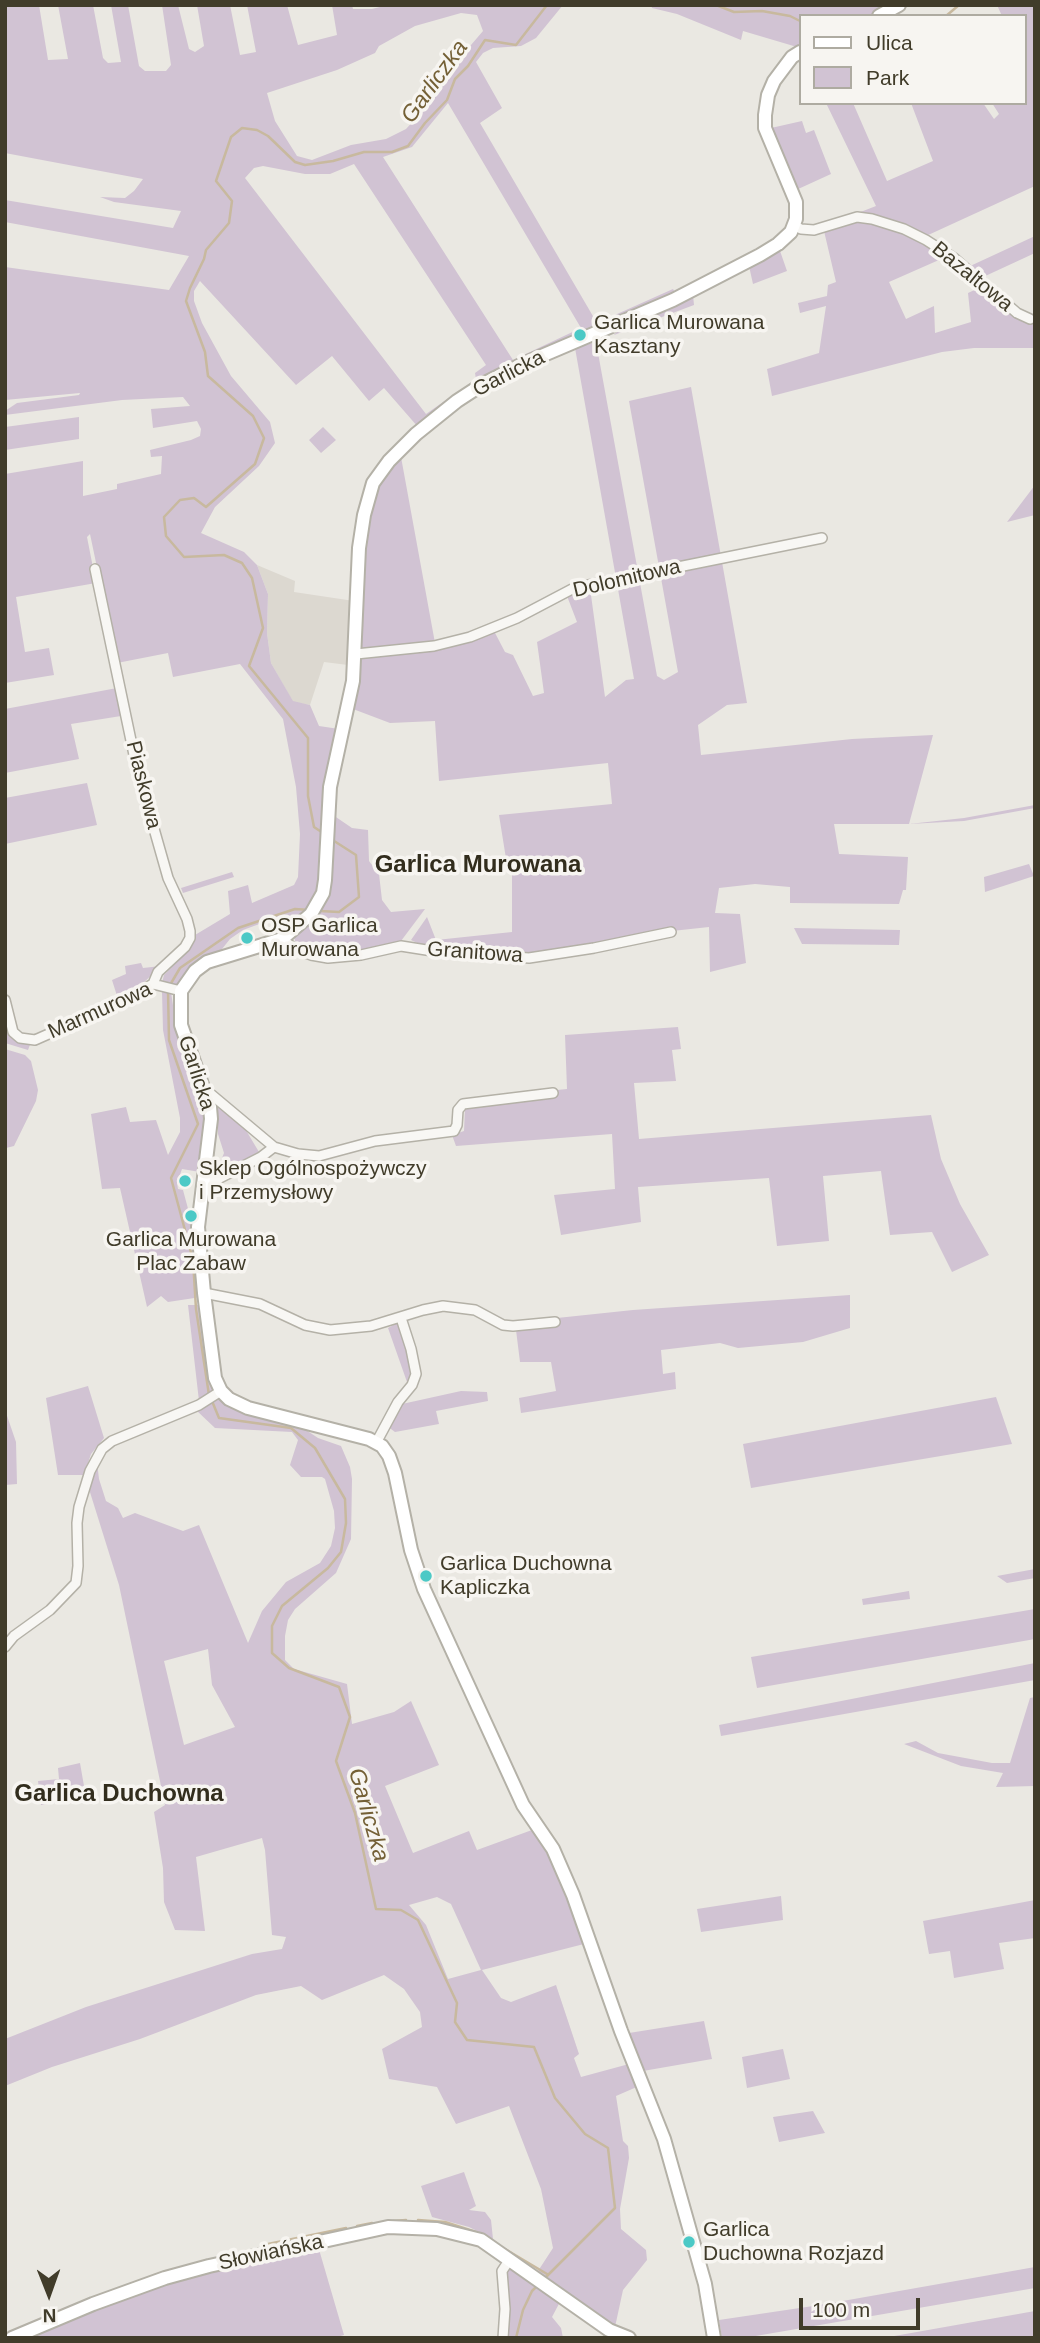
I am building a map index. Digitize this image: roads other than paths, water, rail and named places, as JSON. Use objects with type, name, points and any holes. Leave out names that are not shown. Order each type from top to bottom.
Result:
[{"type":"street","points":[[883,14],[899,5]]},
{"type":"street","points":[[794,226],[796,202],[765,128],[765,115],[768,95],[774,81],[792,57],[799,53]]},
{"type":"street","name":"Bazaltowa","points":[[794,226],[810,230],[858,217],[904,229],[954,258],[1017,313],[1030,319]]},
{"type":"street","name":"Garlicka","points":[[282,939],[314,910],[325,880],[330,787],[352,690],[363,516],[373,483],[400,449],[457,401],[483,384],[524,363],[673,300],[778,244],[794,226]]},
{"type":"street","name":"Dolomitowa","points":[[356,654],[435,646],[470,637],[517,618],[574,588],[822,538]]},
{"type":"street","name":"Piaskowa","points":[[95,569],[137,769],[168,878],[190,931],[185,947],[158,972],[157,984]]},
{"type":"street","name":"Granitowa","points":[[282,939],[295,949],[328,958],[361,955],[401,946],[439,952],[529,958],[671,932]]},
{"type":"street","points":[[178,990],[207,962],[282,939]]},
{"type":"street","name":"Marmurowa","points":[[5,1000],[13,1031],[20,1038],[35,1040],[157,984],[178,990]]},
{"type":"street","name":"Garlicka","points":[[178,990],[181,1026],[210,1107],[211,1119],[198,1227],[201,1299],[213,1368],[214,1396]]},
{"type":"street","points":[[202,1086],[274,1147],[298,1154],[319,1156],[376,1141],[447,1133],[457,1125],[458,1110],[463,1104],[554,1093]]},
{"type":"street","points":[[204,1181],[214,1181],[261,1157],[274,1147]]},
{"type":"street","points":[[201,1299],[260,1304],[305,1325],[330,1330],[371,1326],[423,1310],[450,1306],[475,1310],[503,1325],[555,1322]]},
{"type":"street","points":[[376,1443],[416,1374],[401,1318]]},
{"type":"street","points":[[5,1647],[14,1636],[50,1610],[76,1583],[76,1523],[79,1507],[90,1471],[102,1449],[111,1441],[214,1396],[376,1443],[389,1456],[395,1473],[411,1550],[424,1590],[515,1789],[552,1849],[583,1920],[621,2031],[664,2139],[705,2284],[714,2338]]},
{"type":"street","name":"Słowiańska","points":[[12,2338],[165,2278],[388,2227],[437,2229],[481,2240],[609,2330],[629,2338]]},
{"type":"street","points":[[503,2338],[505,2309],[502,2272],[510,2259]]},
{"type":"waterway","name":"Garliczka","points":[[323,833],[314,827],[308,796],[308,738],[249,666],[263,628],[252,578],[242,563],[224,555],[184,557],[166,536],[164,517],[180,500],[194,498],[206,507],[255,464],[264,438],[253,416],[208,376],[205,352],[186,301],[206,250],[229,223],[232,201],[216,181],[231,137],[242,128],[257,130],[268,136],[295,162],[305,165],[333,161],[364,152],[392,152],[408,146],[447,100],[455,79],[468,66],[485,40],[516,45],[547,5]]},
{"type":"waterway","name":"Garliczka","points":[[716,5],[734,12],[762,11],[790,16],[799,20]]},
{"type":"waterway","name":"Garliczka","points":[[948,14],[959,5]]},
{"type":"waterway","name":"Garliczka","points":[[320,911],[339,912],[359,897],[356,855],[331,839]]},
{"type":"waterway","name":"Garliczka","points":[[170,985],[180,968],[238,928],[295,909],[310,910]]},
{"type":"waterway","name":"Garliczka","points":[[168,991],[169,1040],[198,1124],[171,1178],[193,1260],[196,1309],[209,1395]]},
{"type":"waterway","name":"Garliczka","points":[[212,1401],[219,1418],[291,1428],[315,1448],[345,1499],[346,1523],[341,1552],[328,1568],[282,1606],[272,1626],[272,1653],[289,1668],[339,1687],[350,1717],[336,1761],[355,1813],[376,1909],[401,1910],[418,1920],[457,2003],[455,2022],[467,2040],[534,2047],[555,2098],[585,2134],[608,2148],[615,2208],[545,2278]]},
{"type":"waterway","points":[[393,2221],[406,2220]]},
{"type":"waterway","points":[[418,2220],[445,2222],[476,2232]]},
{"type":"waterway","points":[[357,2226],[372,2223]]},
{"type":"waterway","points":[[268,2244],[346,2228]]},
{"type":"waterway","points":[[505,2249],[547,2274]]},
{"type":"waterway","name":"Garliczka","points":[[516,2338],[523,2310],[538,2285]]},
{"type":"place","name":"Garlica Murowana Kasztany","points":[[580,335]]},
{"type":"place","name":"OSP Garlica Murowana","points":[[247,938]]},
{"type":"place","name":"Sklep Ogólnospożywczy i Przemysłowy","points":[[185,1181]]},
{"type":"place","name":"Garlica Murowana Plac Zabaw","points":[[191,1216]]},
{"type":"place","name":"Garlica Duchowna Kapliczka","points":[[426,1576]]},
{"type":"place","name":"Garlica Duchowna Rozjazd","points":[[689,2242]]},
{"type":"district","name":"Garlica Murowana","points":[[478,865]]},
{"type":"district","name":"Garlica Duchowna","points":[[119,1794]]}]
